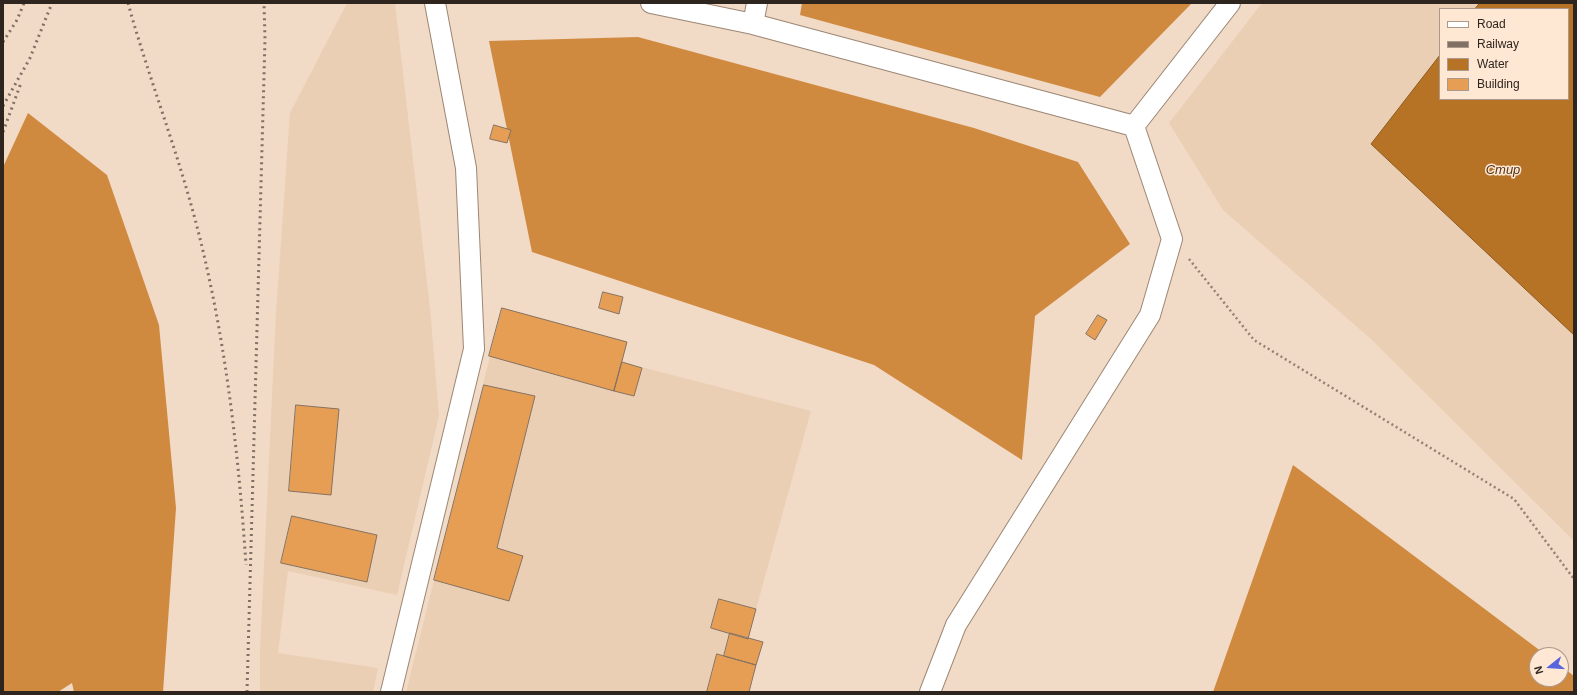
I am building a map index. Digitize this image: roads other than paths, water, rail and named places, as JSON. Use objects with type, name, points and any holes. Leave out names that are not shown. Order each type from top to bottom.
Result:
[{"type":"street","points":[[392,692],[474,349],[466,168],[434,3]]},
{"type":"street","points":[[651,3],[753,24],[1134,126]]},
{"type":"street","points":[[753,24],[757,3]]},
{"type":"street","points":[[1134,126],[1230,3]]},
{"type":"street","points":[[930,692],[956,625],[1150,315],[1172,239],[1134,126]]},
{"type":"water","name":"Стир","points":[[1480,3],[1574,3],[1574,335],[1371,144],[1439,56],[1439,100],[1569,100],[1569,8],[1476,8]]},
{"type":"railway","points":[[3,42],[17,20],[24,3]]},
{"type":"railway","points":[[3,106],[30,58],[52,3]]},
{"type":"railway","points":[[128,3],[185,182],[213,296],[234,430],[246,565]]},
{"type":"railway","points":[[247,692],[265,39],[264,3]]},
{"type":"railway","points":[[3,132],[21,83]]}]
